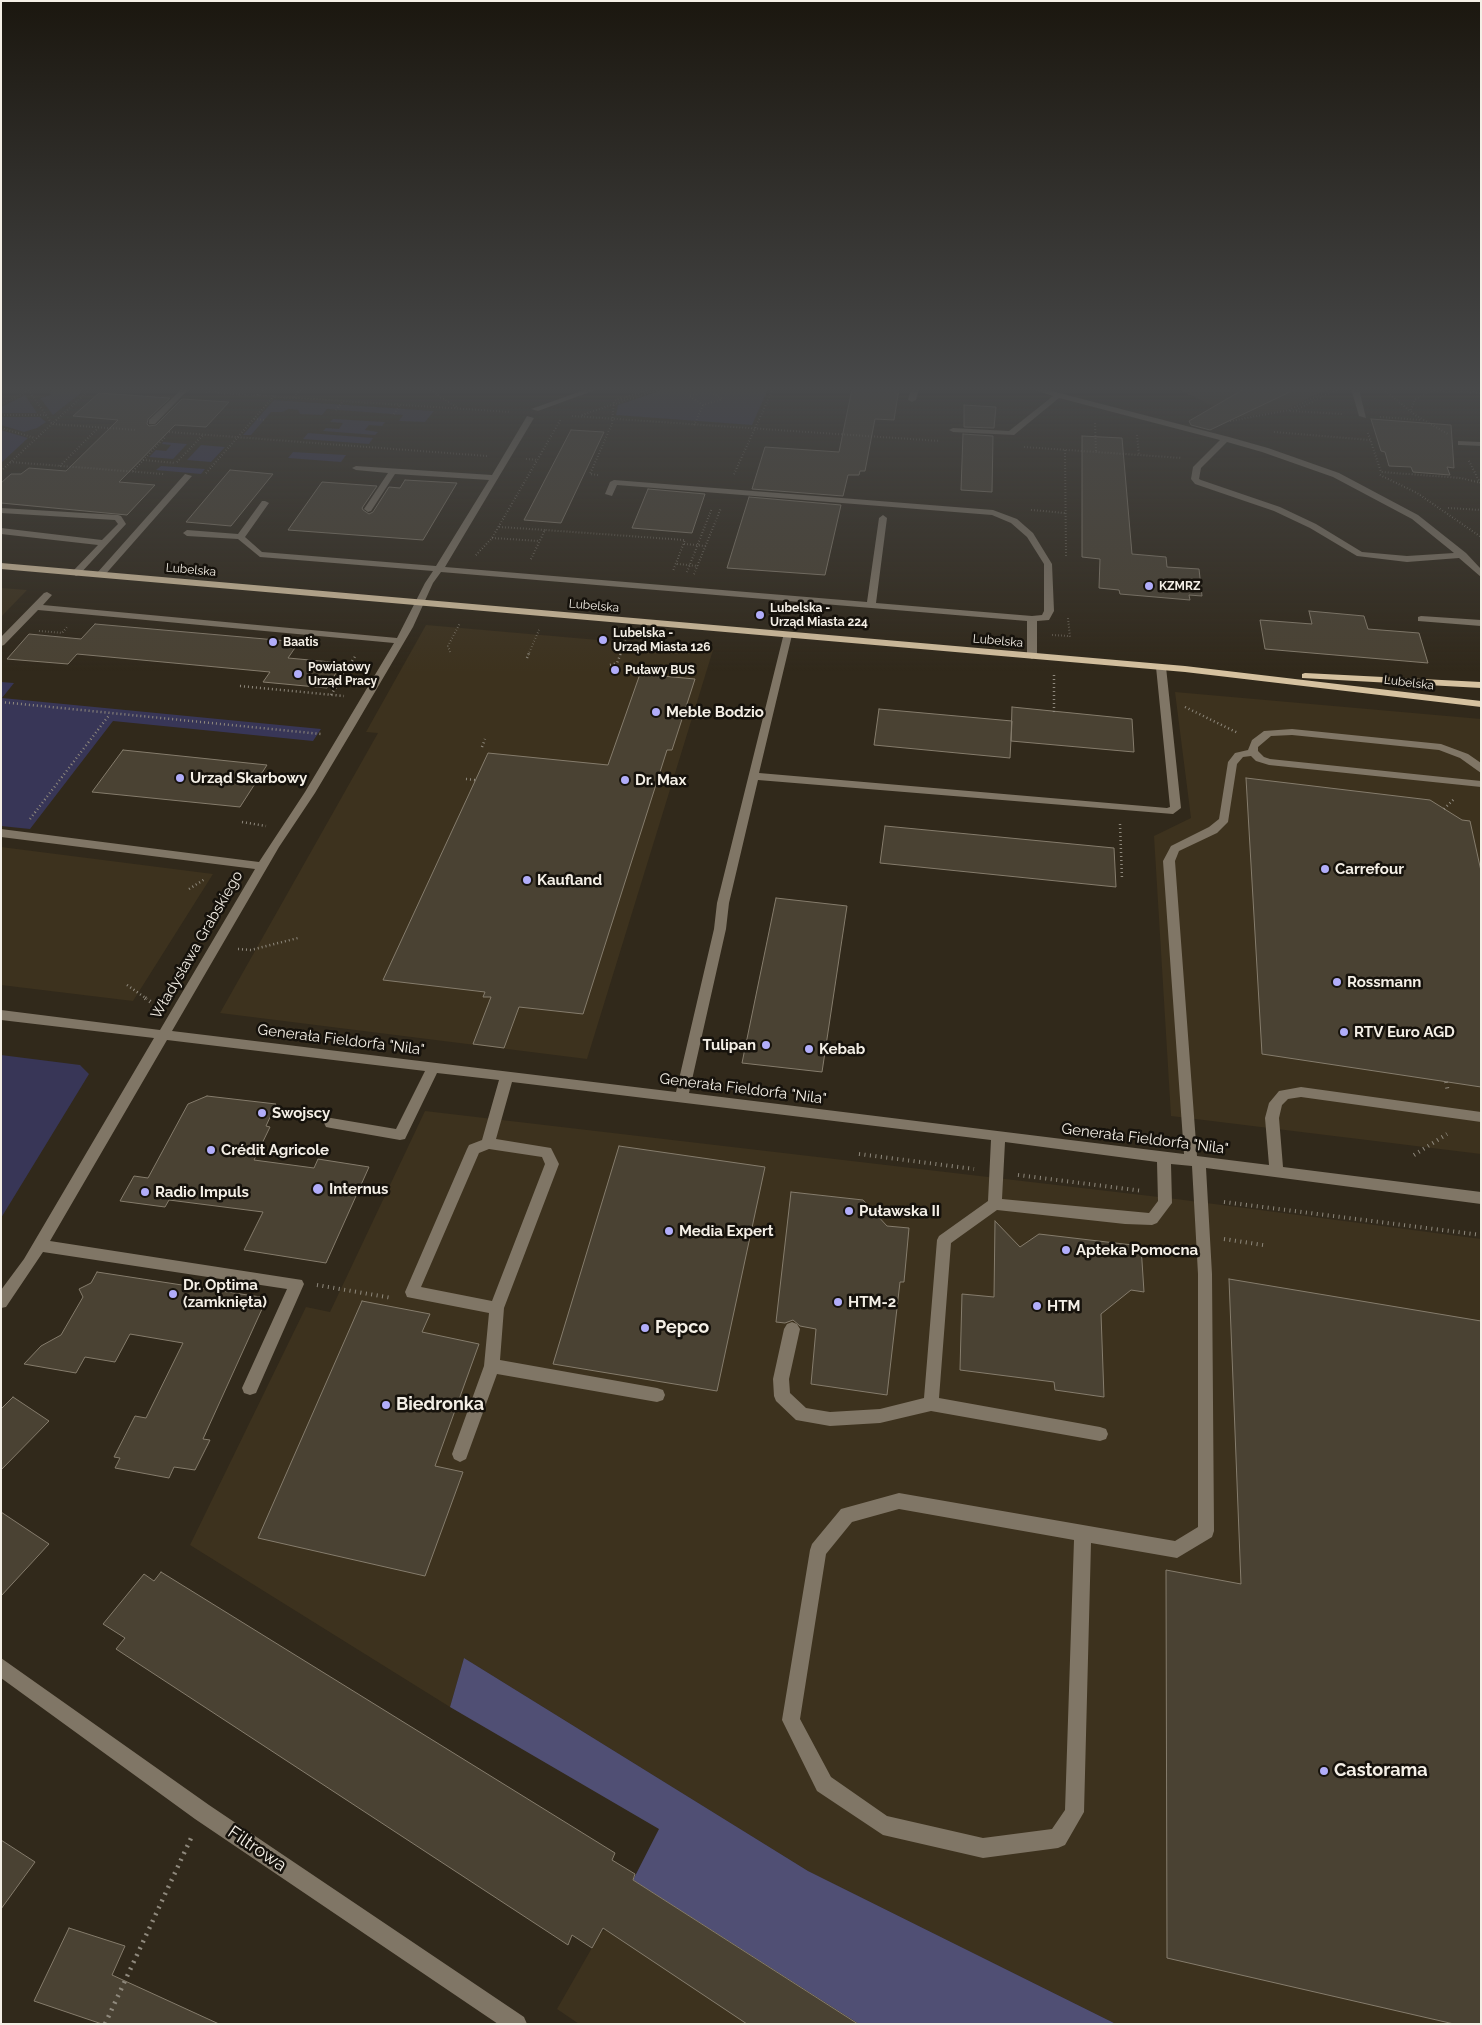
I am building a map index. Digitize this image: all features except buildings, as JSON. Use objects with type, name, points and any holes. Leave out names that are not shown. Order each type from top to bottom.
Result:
[{"type":"main road","name":"Lubelska","points":[[1,566],[1160,667],[1481,704]]},
{"type":"main road","name":"Lubelska","points":[[1185,670],[1481,685]]},
{"type":"street","points":[[100,575],[181,484]]},
{"type":"street","points":[[368,509],[385,484]]},
{"type":"street","name":"Władysława Grabskiego","points":[[1,1302],[39,1245],[262,866],[310,793],[400,641],[437,570],[450,553],[491,484]]},
{"type":"street","points":[[609,494],[613,484]]},
{"type":"street","points":[[187,533],[240,537],[260,554],[1032,619],[1046,618],[1049,611],[1048,564],[1030,535],[1014,521],[993,513],[632,484]]},
{"type":"street","points":[[1202,484],[1277,509],[1313,526],[1360,554],[1407,559],[1463,555]]},
{"type":"street","points":[[1353,484],[1388,501],[1415,518],[1463,555],[1481,574]]},
{"type":"street","points":[[240,537],[265,503]]},
{"type":"street","points":[[1,510],[118,518],[122,524],[76,573]]},
{"type":"street","points":[[871,605],[883,518]]},
{"type":"street","points":[[1,531],[105,543]]},
{"type":"street","points":[[1,643],[47,595]]},
{"type":"street","points":[[36,607],[400,641]]},
{"type":"street","points":[[1032,619],[1032,656]]},
{"type":"street","points":[[1421,619],[1481,624]]},
{"type":"street","points":[[681,1098],[720,929],[723,903],[787,635]]},
{"type":"street","points":[[754,776],[1168,812],[1176,808],[1160,667]]},
{"type":"street","points":[[1083,1535],[1074,1812],[1058,1838],[983,1848],[883,1825],[824,1784],[791,1720],[818,1550],[847,1515],[899,1501],[1083,1535],[1177,1550],[1206,1531],[1204,1236],[1195,1161],[1169,862],[1175,849],[1213,830],[1224,820],[1232,764],[1239,755],[1255,747],[1268,733],[1292,732],[1441,748],[1464,756],[1480,767],[1481,770]]},
{"type":"street","points":[[1255,747],[1260,759],[1269,762],[1481,784]]},
{"type":"street","points":[[1,833],[262,866]]},
{"type":"street","name":"Generała Fieldorfa \"Nila\"","points":[[1,1015],[998,1136],[1481,1198]]},
{"type":"street","points":[[331,1123],[400,1134],[433,1068]]},
{"type":"street","points":[[488,1143],[507,1076]]},
{"type":"street","points":[[1277,1172],[1272,1118],[1276,1103],[1284,1095],[1301,1092],[1481,1117]]},
{"type":"street","points":[[995,1204],[998,1136]]},
{"type":"street","points":[[460,1454],[492,1366],[497,1308],[552,1164],[546,1152],[488,1143],[474,1149],[412,1292],[497,1308]]},
{"type":"street","points":[[931,1404],[944,1240],[995,1204],[1125,1218],[1152,1219],[1166,1203],[1164,1158]]},
{"type":"street","points":[[39,1245],[297,1284],[250,1388]]},
{"type":"street","points":[[792,1330],[781,1379],[782,1396],[802,1415],[830,1419],[880,1416],[931,1404],[1100,1434]]},
{"type":"street","points":[[492,1366],[657,1395]]},
{"type":"street","name":"Filtrowa","points":[[1,1667],[202,1812],[517,2024]]},
{"type":"path","points":[[485,556],[476,555],[492,538],[524,484]]},
{"type":"path","points":[[1065,484],[1066,563]]},
{"type":"path","points":[[1448,508],[1481,510]]},
{"type":"path","points":[[499,526],[685,540],[674,571],[664,570]]},
{"type":"path","points":[[540,560],[531,559],[545,530]]},
{"type":"path","points":[[492,538],[539,541]]},
{"type":"path","points":[[684,544],[706,546]]},
{"type":"path","points":[[677,564],[698,566]]},
{"type":"path","points":[[1068,612],[1069,636]]},
{"type":"path","points":[[450,652],[448,646],[460,622]]},
{"type":"path","points":[[527,658],[539,630]]},
{"type":"path","points":[[331,695],[363,644],[371,638]]},
{"type":"path","points":[[610,665],[617,663],[626,640]]},
{"type":"path","points":[[1054,673],[1054,712]]},
{"type":"path","points":[[240,686],[346,696]]},
{"type":"path","points":[[1,702],[321,734]]},
{"type":"path","points":[[1181,705],[1255,747]]},
{"type":"path","points":[[27,823],[110,714]]},
{"type":"path","points":[[482,747],[485,739]]},
{"type":"path","points":[[466,779],[475,780]]},
{"type":"path","points":[[1119,808],[1122,879]]},
{"type":"path","points":[[242,822],[266,826]]},
{"type":"path","points":[[237,948],[251,950],[298,938]]},
{"type":"path","points":[[127,985],[151,1002]]},
{"type":"path","points":[[1204,1236],[1263,1245]]},
{"type":"path","points":[[329,1286],[398,1300],[412,1292]]},
{"type":"path","points":[[105,2024],[202,1812]]},
{"type":"shaded area","points":[[1,588],[27,590],[1,617]]},
{"type":"shaded area","points":[[426,625],[713,650],[587,1059],[220,1013],[378,733],[366,732]]},
{"type":"shaded area","points":[[1,682],[14,683],[2,698],[321,729],[313,741],[113,721],[30,829],[1,826]]},
{"type":"shaded area","points":[[1175,692],[1481,719],[1481,1154],[1171,1116],[1154,836],[1191,818]]},
{"type":"shaded area","points":[[1,847],[213,874],[133,1001],[1,985]]},
{"type":"shaded area","points":[[1,1055],[80,1065],[89,1074],[1,1218]]},
{"type":"shaded area","points":[[425,1111],[1176,1199],[1481,1239],[1481,2024],[1116,2024],[808,1871],[464,1658],[450,1707],[190,1545],[306,1307],[330,1312]]},
{"type":"shaded area","points":[[464,1658],[808,1871],[1116,2024],[859,2024],[633,1880],[659,1829],[450,1707]]},
{"type":"shaded area","points":[[633,1880],[859,2024],[579,2024],[557,2009],[601,1932],[606,1930]]},
{"type":"place","name":"KZMRZ","points":[[1149,586]]},
{"type":"place","name":"Lubelska - Urząd Miasta 224","points":[[760,615]]},
{"type":"place","name":"Lubelska - Urząd Miasta 126","points":[[603,640]]},
{"type":"place","name":"Baatis","points":[[273,642]]},
{"type":"place","name":"Puławy BUS","points":[[615,670]]},
{"type":"place","name":"Powiatowy Urząd Pracy","points":[[298,674]]},
{"type":"place","name":"Meble Bodzio","points":[[656,712]]},
{"type":"place","name":"Urząd Skarbowy","points":[[180,778]]},
{"type":"place","name":"Dr. Max","points":[[625,780]]},
{"type":"place","name":"Carrefour","points":[[1325,869]]},
{"type":"place","name":"Kaufland","points":[[527,880]]},
{"type":"place","name":"Rossmann","points":[[1337,982]]},
{"type":"place","name":"RTV Euro AGD","points":[[1344,1032]]},
{"type":"place","name":"Tulipan","points":[[766,1045]]},
{"type":"place","name":"Kebab","points":[[809,1049]]},
{"type":"place","name":"Swojscy","points":[[262,1113]]},
{"type":"place","name":"Crédit Agricole","points":[[211,1150]]},
{"type":"place","name":"Internus","points":[[318,1189]]},
{"type":"place","name":"Radio Impuls","points":[[145,1192]]},
{"type":"place","name":"Puławska II","points":[[849,1211]]},
{"type":"place","name":"Media Expert","points":[[669,1231]]},
{"type":"place","name":"Apteka Pomocna","points":[[1066,1250]]},
{"type":"place","name":"Dr. Optima (zamknięta)","points":[[173,1294]]},
{"type":"place","name":"HTM-2","points":[[838,1302]]},
{"type":"place","name":"HTM","points":[[1037,1306]]},
{"type":"place","name":"Pepco","points":[[645,1328]]},
{"type":"place","name":"Biedronka","points":[[386,1405]]},
{"type":"place","name":"Castorama","points":[[1324,1771]]}]
